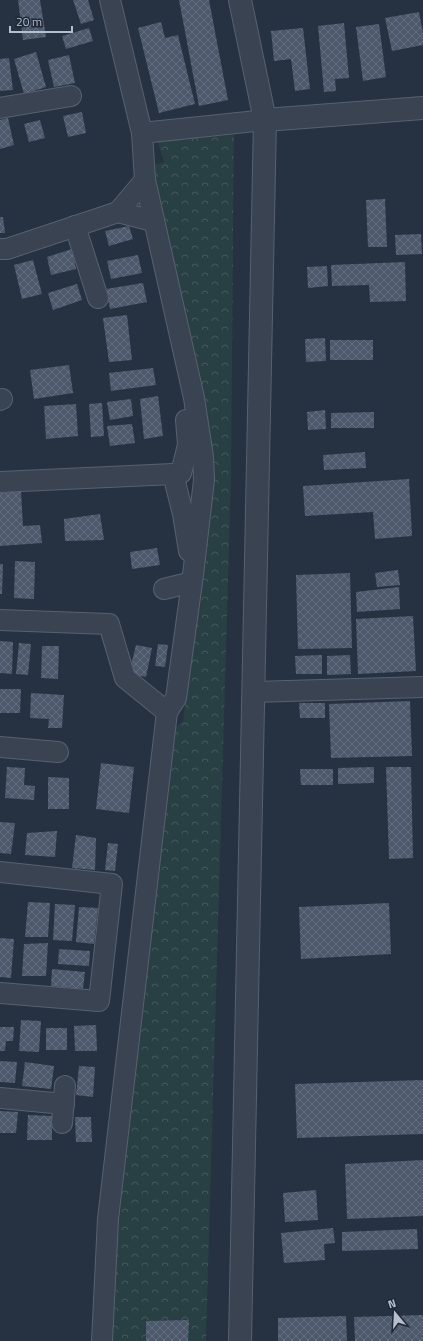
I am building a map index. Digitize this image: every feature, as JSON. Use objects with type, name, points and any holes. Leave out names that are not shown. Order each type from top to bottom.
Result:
[{"type":"street","points":[[102,1341],[108,1219],[167,712],[176,698],[204,472],[203,457],[189,398],[182,345],[145,180],[142,133],[110,0]]},
{"type":"street","points":[[240,0],[265,120],[240,1341]]},
{"type":"street","points":[[0,108],[71,96]]},
{"type":"street","points":[[142,133],[265,120],[423,108]]},
{"type":"street","points":[[0,249],[7,249],[118,212],[145,180]]},
{"type":"street","points":[[118,212],[153,221]]},
{"type":"street","points":[[75,226],[98,298]]},
{"type":"street","points":[[189,398],[188,445],[177,474],[192,578]]},
{"type":"street","points":[[0,482],[204,472]]},
{"type":"street","points":[[164,589],[192,578]]},
{"type":"street","points":[[0,620],[109,624],[125,678],[167,712]]},
{"type":"street","points":[[253,692],[423,687]]},
{"type":"street","points":[[0,747],[58,752]]},
{"type":"street","points":[[0,872],[112,884],[99,1001],[0,993]]},
{"type":"street","points":[[0,1098],[64,1104]]},
{"type":"green space","points":[[234,135],[231,479],[206,1341],[110,1341],[116,1223],[173,730],[183,721],[211,468],[149,166],[164,162],[157,140]]},
{"type":"building","points":[[18,0],[40,0],[46,37],[23,40]]},
{"type":"building","points":[[73,0],[88,0],[94,20],[81,24]]},
{"type":"building","points":[[179,0],[209,0],[228,100],[199,106]]},
{"type":"building","points":[[419,12],[423,33],[423,45],[392,51],[385,18]]},
{"type":"building","points":[[161,22],[165,38],[178,35],[195,104],[159,113],[138,28]]},
{"type":"building","points":[[344,23],[349,78],[335,79],[336,91],[324,92],[318,26]]},
{"type":"building","points":[[379,24],[386,77],[363,81],[356,27]]},
{"type":"building","points":[[89,28],[93,41],[66,49],[62,36]]},
{"type":"building","points":[[303,28],[310,89],[295,91],[291,59],[274,61],[271,31]]},
{"type":"building","points":[[36,52],[46,87],[24,94],[14,59]]},
{"type":"building","points":[[69,55],[75,83],[54,87],[48,60]]},
{"type":"building","points":[[9,58],[13,90],[0,91],[0,59]]},
{"type":"building","points":[[82,112],[86,133],[68,137],[63,116]]},
{"type":"building","points":[[8,118],[14,145],[0,149],[0,120]]},
{"type":"building","points":[[40,120],[45,138],[29,142],[24,124]]},
{"type":"building","points":[[385,199],[387,247],[368,247],[366,200]]},
{"type":"building","points":[[0,217],[3,217],[5,233],[0,233]]},
{"type":"building","points":[[129,226],[133,239],[109,246],[105,231]]},
{"type":"building","points":[[421,234],[422,254],[396,255],[395,235]]},
{"type":"building","points":[[72,249],[76,269],[51,275],[47,257]]},
{"type":"building","points":[[138,255],[142,273],[111,279],[107,261]]},
{"type":"building","points":[[33,260],[42,294],[22,299],[14,265]]},
{"type":"building","points":[[405,262],[406,301],[370,302],[369,285],[332,286],[331,265]]},
{"type":"building","points":[[327,266],[328,286],[308,288],[307,267]]},
{"type":"building","points":[[143,283],[147,302],[110,309],[106,289]]},
{"type":"building","points":[[77,284],[82,300],[53,310],[48,293]]},
{"type":"building","points":[[127,315],[132,360],[109,362],[103,318]]},
{"type":"building","points":[[325,338],[326,361],[306,362],[305,339]]},
{"type":"building","points":[[330,340],[373,340],[373,360],[330,360]]},
{"type":"building","points":[[69,365],[73,393],[34,399],[30,370]]},
{"type":"building","points":[[153,368],[156,385],[111,391],[109,373]]},
{"type":"building","points":[[158,396],[163,436],[144,439],[140,399]]},
{"type":"building","points":[[131,399],[133,416],[110,420],[107,402]]},
{"type":"building","points":[[102,403],[104,436],[91,437],[89,404]]},
{"type":"building","points":[[76,404],[78,436],[46,439],[44,406]]},
{"type":"building","points":[[325,410],[326,429],[308,430],[307,412]]},
{"type":"building","points":[[374,412],[374,428],[331,428],[331,413]]},
{"type":"building","points":[[132,424],[135,443],[110,446],[107,426]]},
{"type":"building","points":[[365,452],[366,468],[324,470],[323,455]]},
{"type":"building","points":[[409,479],[412,536],[375,539],[373,512],[305,516],[303,486]]},
{"type":"building","points":[[21,491],[23,526],[40,525],[42,543],[0,546],[0,493]]},
{"type":"building","points":[[100,514],[104,540],[65,541],[64,519]]},
{"type":"building","points":[[157,548],[160,565],[132,569],[130,552]]},
{"type":"building","points":[[15,561],[35,562],[34,599],[14,598]]},
{"type":"building","points":[[0,564],[3,564],[2,594],[0,594]]},
{"type":"building","points":[[398,570],[400,585],[377,587],[375,573]]},
{"type":"building","points":[[350,573],[352,648],[298,649],[296,575]]},
{"type":"building","points":[[399,587],[400,609],[357,612],[356,592]]},
{"type":"building","points":[[413,616],[416,671],[358,674],[356,619]]},
{"type":"building","points":[[0,641],[13,642],[12,674],[0,673]]},
{"type":"building","points":[[19,643],[31,644],[28,675],[16,674]]},
{"type":"building","points":[[158,644],[168,645],[165,667],[155,666]]},
{"type":"building","points":[[136,645],[152,648],[146,677],[129,674]]},
{"type":"building","points":[[42,646],[59,646],[58,679],[41,678]]},
{"type":"building","points":[[322,655],[322,674],[296,674],[295,656]]},
{"type":"building","points":[[350,655],[351,674],[327,675],[327,656]]},
{"type":"building","points":[[0,689],[21,689],[20,713],[0,713]]},
{"type":"building","points":[[31,693],[64,695],[62,728],[48,728],[49,719],[30,718]]},
{"type":"building","points":[[410,701],[412,756],[331,758],[329,704]]},
{"type":"building","points":[[299,703],[325,703],[325,718],[300,718]]},
{"type":"building","points":[[101,763],[134,767],[129,813],[96,809]]},
{"type":"building","points":[[7,767],[25,768],[24,785],[35,786],[34,800],[5,798]]},
{"type":"building","points":[[374,767],[374,783],[338,784],[338,768]]},
{"type":"building","points":[[386,767],[411,767],[413,858],[389,859]]},
{"type":"building","points":[[300,769],[333,769],[333,785],[301,785]]},
{"type":"building","points":[[48,777],[69,778],[69,809],[48,809]]},
{"type":"building","points":[[0,822],[15,823],[11,854],[0,853]]},
{"type":"building","points":[[57,831],[55,857],[25,855],[27,833]]},
{"type":"building","points":[[76,835],[96,838],[95,870],[72,868]]},
{"type":"building","points":[[108,843],[118,844],[115,871],[105,870]]},
{"type":"building","points":[[28,902],[50,903],[48,937],[25,937]]},
{"type":"building","points":[[389,903],[391,954],[301,959],[299,907]]},
{"type":"building","points":[[55,904],[75,905],[72,941],[53,940]]},
{"type":"building","points":[[79,907],[98,908],[94,944],[76,942]]},
{"type":"building","points":[[0,938],[14,939],[11,978],[0,977]]},
{"type":"building","points":[[48,943],[46,976],[22,976],[24,944]]},
{"type":"building","points":[[59,949],[90,951],[89,966],[58,964]]},
{"type":"building","points":[[52,969],[85,972],[83,989],[51,986]]},
{"type":"building","points":[[21,1020],[41,1021],[39,1052],[19,1051]]},
{"type":"building","points":[[96,1025],[97,1051],[75,1051],[74,1026]]},
{"type":"building","points":[[0,1027],[14,1027],[13,1041],[6,1041],[5,1051],[0,1051]]},
{"type":"building","points":[[46,1028],[67,1028],[67,1050],[46,1050]]},
{"type":"building","points":[[0,1061],[17,1062],[15,1083],[0,1082]]},
{"type":"building","points":[[25,1062],[54,1066],[51,1089],[22,1086]]},
{"type":"building","points":[[79,1066],[95,1067],[93,1097],[76,1095]]},
{"type":"building","points":[[423,1080],[423,1134],[297,1138],[295,1084]]},
{"type":"building","points":[[0,1111],[18,1112],[16,1133],[0,1133]]},
{"type":"building","points":[[28,1115],[52,1116],[52,1140],[27,1140]]},
{"type":"building","points":[[75,1117],[91,1117],[92,1142],[76,1142]]},
{"type":"building","points":[[423,1160],[423,1216],[347,1219],[345,1164]]},
{"type":"building","points":[[316,1190],[318,1220],[285,1222],[283,1193]]},
{"type":"building","points":[[333,1228],[335,1243],[324,1244],[325,1260],[284,1263],[281,1233]]},
{"type":"building","points":[[417,1229],[418,1249],[342,1251],[342,1232]]},
{"type":"building","points":[[423,1315],[423,1341],[355,1341],[354,1317]]},
{"type":"building","points":[[346,1316],[347,1341],[278,1341],[278,1318]]},
{"type":"building","points":[[189,1320],[188,1341],[146,1341],[146,1321]]}]
